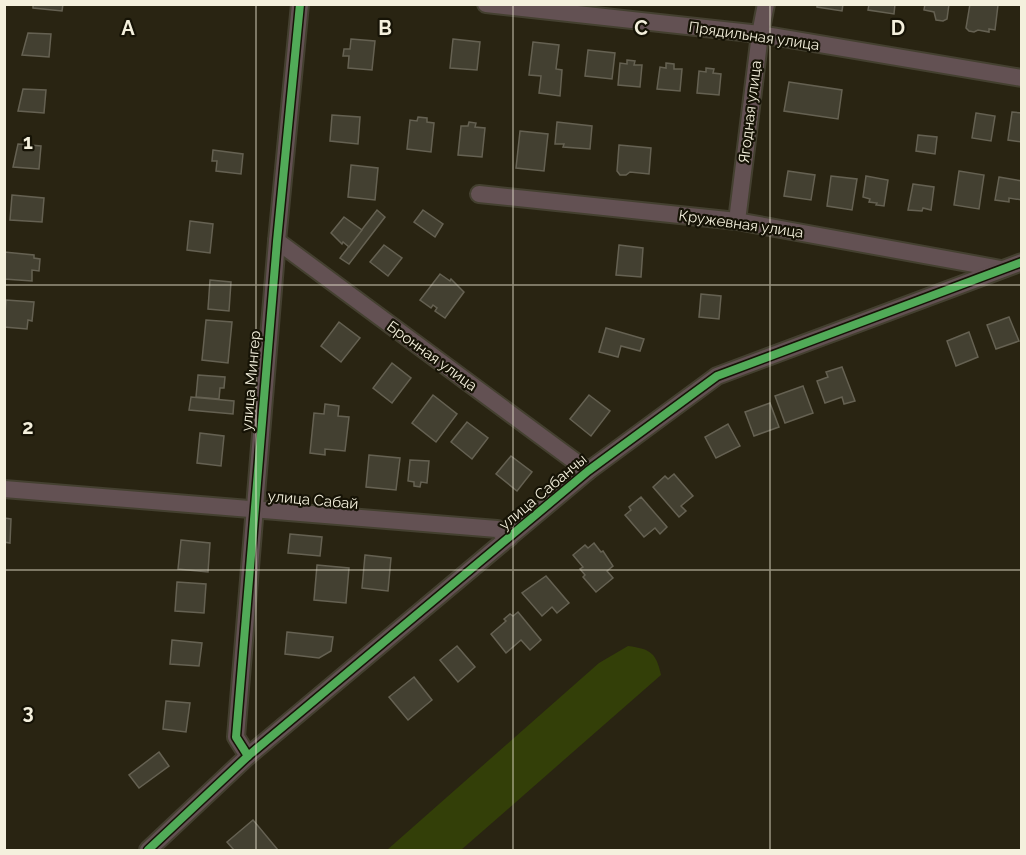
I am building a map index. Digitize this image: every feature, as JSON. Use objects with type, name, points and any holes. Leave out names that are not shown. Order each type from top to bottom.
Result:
[{"type":"street","name":"улица Мингер","points":[[248,756],[236,737],[277,241],[300,4]]},
{"type":"street","name":"Прядильная улица","points":[[486,4],[760,34],[1022,78]]},
{"type":"street","name":"Ягодная улица","points":[[737,220],[760,34],[766,4]]},
{"type":"street","name":"Кружевная улица","points":[[479,194],[737,220],[1002,269]]},
{"type":"street","name":"Бронная улица","points":[[277,241],[588,471]]},
{"type":"street","name":"улица Сабанчы","points":[[148,850],[248,756],[588,471],[717,376],[1022,262]]},
{"type":"street","name":"улица Сабай","points":[[4,489],[497,530],[509,537]]},
{"type":"green space","points":[[628,646],[651,653],[661,675],[461,850],[387,850],[599,663]]},
{"type":"building","points":[[33,4],[63,4],[62,11],[33,8]]},
{"type":"building","points":[[817,4],[843,4],[842,11],[817,7]]},
{"type":"building","points":[[869,4],[895,4],[894,14],[868,10]]},
{"type":"building","points":[[925,4],[949,4],[947,19],[936,20],[934,12],[924,10]]},
{"type":"building","points":[[970,4],[998,5],[995,30],[974,32],[966,28]]},
{"type":"building","points":[[28,33],[51,34],[49,57],[22,55]]},
{"type":"building","points":[[351,39],[375,41],[372,70],[348,68],[349,56],[343,56],[344,49],[350,49]]},
{"type":"building","points":[[453,39],[480,42],[477,70],[450,68]]},
{"type":"building","points":[[533,42],[559,45],[556,69],[562,70],[560,96],[539,93],[541,76],[529,75]]},
{"type":"building","points":[[588,50],[615,53],[612,79],[585,76]]},
{"type":"building","points":[[627,60],[635,61],[634,65],[642,65],[640,87],[618,85],[620,63],[627,64]]},
{"type":"building","points":[[666,63],[674,64],[674,69],[682,69],[680,91],[657,89],[660,67],[666,68]]},
{"type":"building","points":[[706,68],[714,69],[713,73],[721,74],[719,95],[697,93],[699,71],[706,72]]},
{"type":"building","points":[[789,82],[842,90],[838,119],[784,111]]},
{"type":"building","points":[[23,89],[46,90],[44,113],[18,111]]},
{"type":"building","points":[[1012,112],[1022,113],[1022,142],[1008,140]]},
{"type":"building","points":[[976,113],[995,116],[991,141],[972,138]]},
{"type":"building","points":[[332,115],[360,117],[358,144],[330,141]]},
{"type":"building","points":[[418,117],[427,118],[427,122],[434,123],[431,152],[407,149],[410,120],[417,121]]},
{"type":"building","points":[[469,122],[476,123],[475,127],[485,128],[482,157],[458,155],[461,126],[468,126]]},
{"type":"building","points":[[557,122],[592,126],[590,149],[563,147],[564,144],[555,144]]},
{"type":"building","points":[[520,131],[548,134],[544,171],[516,168]]},
{"type":"building","points":[[918,135],[937,137],[935,154],[916,151]]},
{"type":"building","points":[[18,144],[41,146],[39,169],[13,167]]},
{"type":"building","points":[[619,145],[651,148],[649,174],[630,172],[620,175],[617,171]]},
{"type":"building","points":[[213,150],[243,154],[241,174],[216,171],[217,161],[212,161]]},
{"type":"building","points":[[351,165],[378,168],[375,200],[348,197]]},
{"type":"building","points":[[788,171],[815,175],[811,200],[784,196]]},
{"type":"building","points":[[959,171],[984,175],[979,209],[954,205]]},
{"type":"building","points":[[831,176],[857,179],[852,210],[827,206]]},
{"type":"building","points":[[866,176],[888,180],[884,206],[869,202],[870,199],[863,197]]},
{"type":"building","points":[[999,177],[1022,181],[1022,200],[1009,198],[1009,202],[995,200]]},
{"type":"building","points":[[913,184],[934,187],[931,210],[923,208],[922,211],[908,210]]},
{"type":"building","points":[[12,195],[44,198],[42,222],[10,220]]},
{"type":"building","points":[[377,210],[385,217],[349,264],[340,258]]},
{"type":"building","points":[[423,210],[443,224],[435,237],[414,222]]},
{"type":"building","points":[[344,217],[362,230],[349,247],[343,242],[342,244],[331,233]]},
{"type":"building","points":[[190,221],[213,224],[210,253],[187,250]]},
{"type":"building","points":[[384,245],[402,258],[388,276],[370,262]]},
{"type":"building","points":[[619,245],[643,248],[641,277],[616,275]]},
{"type":"building","points":[[4,252],[34,255],[34,258],[40,259],[39,271],[32,270],[32,281],[4,279]]},
{"type":"building","points":[[440,274],[450,281],[451,279],[464,292],[445,318],[435,311],[437,308],[433,305],[431,308],[420,300]]},
{"type":"building","points":[[210,280],[231,282],[229,311],[208,309]]},
{"type":"building","points":[[701,294],[721,296],[719,319],[699,317]]},
{"type":"building","points":[[6,300],[34,302],[32,321],[28,320],[27,329],[4,327]]},
{"type":"building","points":[[1009,317],[1019,341],[996,349],[987,325]]},
{"type":"building","points":[[206,320],[232,322],[228,363],[202,360]]},
{"type":"building","points":[[339,322],[360,338],[341,362],[321,346]]},
{"type":"building","points":[[606,328],[644,339],[640,351],[621,346],[618,357],[599,352]]},
{"type":"building","points":[[969,332],[978,357],[956,366],[947,341]]},
{"type":"building","points":[[392,363],[411,378],[392,403],[373,388]]},
{"type":"building","points":[[842,367],[855,401],[844,404],[842,397],[825,403],[817,381],[828,377],[826,372]]},
{"type":"building","points":[[198,375],[225,377],[224,388],[220,388],[219,399],[196,397]]},
{"type":"building","points":[[803,386],[813,413],[785,423],[775,396]]},
{"type":"building","points":[[433,395],[457,414],[436,442],[412,423]]},
{"type":"building","points":[[589,395],[610,411],[591,436],[570,419]]},
{"type":"building","points":[[191,397],[234,401],[233,414],[189,410]]},
{"type":"building","points":[[770,403],[779,427],[754,436],[745,412]]},
{"type":"building","points":[[325,404],[339,406],[338,416],[349,417],[345,451],[325,449],[325,455],[310,453],[314,413],[324,414]]},
{"type":"building","points":[[467,422],[488,438],[472,459],[451,442]]},
{"type":"building","points":[[728,424],[740,446],[716,458],[705,437]]},
{"type":"building","points":[[200,433],[224,436],[221,466],[197,463]]},
{"type":"building","points":[[369,455],[400,458],[396,490],[366,487]]},
{"type":"building","points":[[511,456],[532,472],[517,491],[496,474]]},
{"type":"building","points":[[410,460],[429,461],[427,483],[421,482],[420,487],[408,481]]},
{"type":"building","points":[[674,474],[693,496],[681,506],[686,511],[679,517],[653,487],[665,476],[668,479]]},
{"type":"building","points":[[641,497],[667,527],[660,534],[655,528],[644,537],[625,515],[631,510],[629,507]]},
{"type":"building","points":[[4,518],[11,519],[10,543],[4,542]]},
{"type":"building","points":[[290,534],[322,537],[320,556],[288,553]]},
{"type":"building","points":[[181,540],[210,543],[208,572],[178,569]]},
{"type":"building","points":[[594,543],[601,552],[603,551],[613,566],[607,571],[613,578],[596,592],[583,577],[585,575],[580,569],[583,567],[573,555],[585,545],[588,548]]},
{"type":"building","points":[[365,555],[391,558],[388,591],[362,588]]},
{"type":"building","points":[[317,565],[349,568],[346,603],[314,600]]},
{"type":"building","points":[[546,576],[569,603],[557,613],[552,607],[542,616],[522,593]]},
{"type":"building","points":[[177,582],[206,584],[204,613],[175,611]]},
{"type":"building","points":[[518,612],[541,640],[530,650],[521,640],[506,653],[491,634],[506,621],[504,619],[510,614],[513,616]]},
{"type":"building","points":[[287,632],[333,637],[331,651],[319,658],[285,654]]},
{"type":"building","points":[[172,640],[202,643],[199,666],[170,664]]},
{"type":"building","points":[[457,646],[475,667],[458,682],[440,660]]},
{"type":"building","points":[[414,677],[432,700],[408,720],[389,697]]},
{"type":"building","points":[[166,701],[190,703],[186,732],[163,729]]},
{"type":"building","points":[[159,752],[169,766],[139,788],[129,775]]},
{"type":"building","points":[[253,820],[278,850],[234,850],[227,842]]},
{"type":"cycle path","points":[[248,756],[236,737],[277,241],[300,4]]},
{"type":"cycle path","points":[[148,850],[248,756],[588,471],[717,376],[1022,262]]}]
